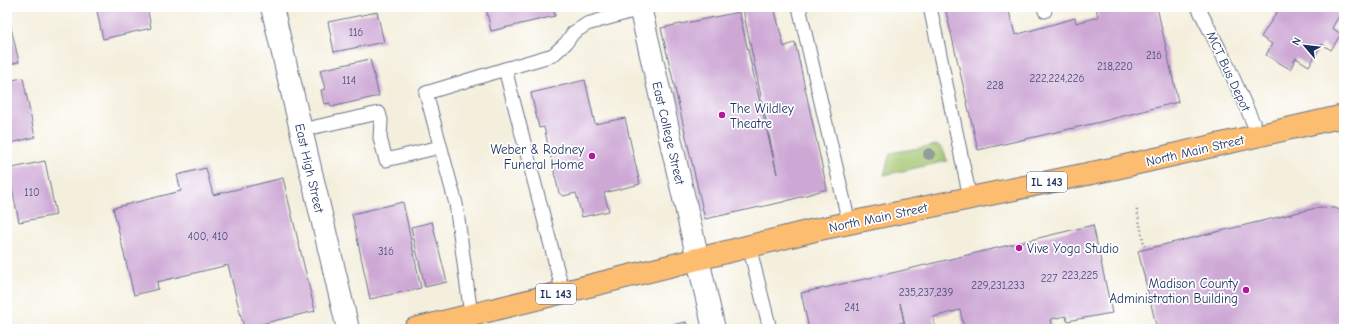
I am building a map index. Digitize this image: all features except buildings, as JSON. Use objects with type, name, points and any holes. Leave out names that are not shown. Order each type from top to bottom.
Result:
[{"type":"main road","name":"North Main Street","points":[[415,329],[815,230],[1116,168],[1344,116]]},
{"type":"street","name":"East High Street","points":[[272,7],[348,329]]},
{"type":"street","name":"East College Street","points":[[640,8],[714,329]]},
{"type":"lane","points":[[799,7],[849,223]]},
{"type":"lane","points":[[930,7],[970,198]]},
{"type":"lane","name":"MCT Bus Depot","points":[[1198,7],[1227,64],[1258,136]]},
{"type":"lane","points":[[471,315],[456,204],[426,93],[553,55],[566,43],[573,33],[587,24],[640,8]]},
{"type":"lane","points":[[505,69],[563,292]]},
{"type":"lane","points":[[301,130],[379,113],[381,120],[380,138],[386,160],[440,147]]},
{"type":"lane","points":[[749,246],[770,329]]},
{"type":"path","points":[[1136,206],[1145,249]]},
{"type":"green space","points":[[937,145],[943,150],[947,161],[884,175],[890,153]]},
{"type":"place","name":"The Wildley Theatre","points":[[722,115]]},
{"type":"place","name":"Weber & Rodney Funeral Home","points":[[592,156]]},
{"type":"place","name":"Vive Yoga Studio","points":[[1019,248]]},
{"type":"place","name":"Madison County Administration Building","points":[[1246,290]]}]
